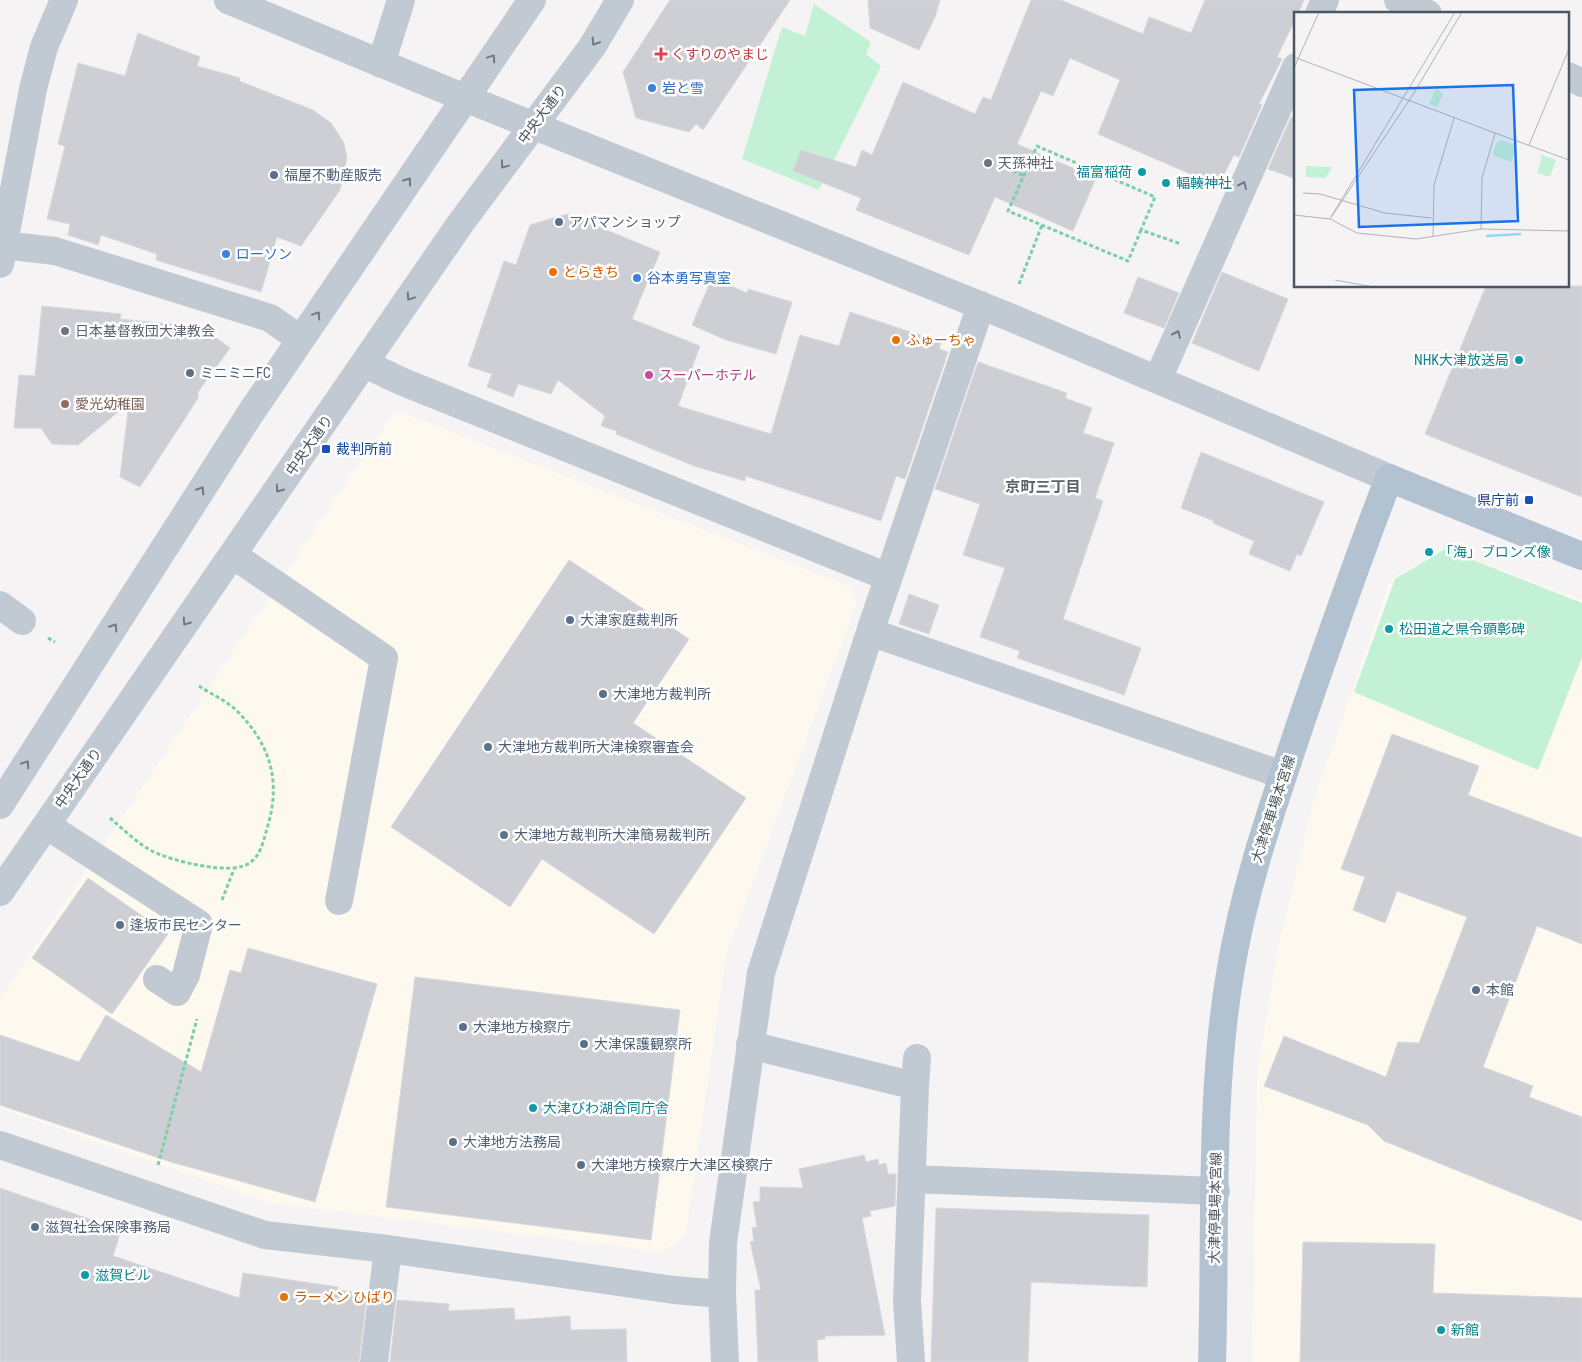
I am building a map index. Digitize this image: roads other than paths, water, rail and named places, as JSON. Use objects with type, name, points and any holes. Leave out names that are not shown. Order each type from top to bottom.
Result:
[{"type":"main road","points":[[1389,478],[1582,556]]},
{"type":"main road","name":"大津停車場本宮線","points":[[1212,1362],[1218,1106],[1230,975],[1240,920],[1283,775],[1354,569],[1389,478]]},
{"type":"street","points":[[64,0],[44,47],[33,88],[2,241],[55,251],[270,318],[300,339]]},
{"type":"street","points":[[228,0],[533,126],[981,305],[1158,378],[1389,478]]},
{"type":"street","points":[[381,64],[402,0]]},
{"type":"street","points":[[0,805],[300,339],[532,0]]},
{"type":"street","name":"中央大通り","points":[[0,892],[460,224],[592,47],[620,0]]},
{"type":"street","points":[[1320,12],[1325,0]]},
{"type":"street","points":[[1398,0],[1424,12]]},
{"type":"street","points":[[1158,378],[1294,72]]},
{"type":"street","points":[[1570,77],[1582,82]]},
{"type":"street","points":[[724,1362],[723,1243],[760,973],[888,577],[981,305]]},
{"type":"street","points":[[365,364],[403,382],[888,577]]},
{"type":"street","points":[[233,555],[384,658],[339,901]]},
{"type":"street","points":[[0,605],[22,621]]},
{"type":"street","points":[[870,632],[1283,775]]},
{"type":"street","points":[[46,825],[199,924],[186,975],[177,992],[157,980]]},
{"type":"street","points":[[750,1045],[915,1086]]},
{"type":"street","points":[[910,1362],[907,1301],[917,1058]]},
{"type":"street","points":[[0,1145],[265,1235],[388,1249],[674,1290],[722,1294]]},
{"type":"street","points":[[912,1179],[1216,1191]]},
{"type":"street","points":[[374,1362],[388,1249]]},
{"type":"place","name":"くすりのやまじ","points":[[661,54]]},
{"type":"place","name":"岩と雪","points":[[652,88]]},
{"type":"place","name":"天孫神社","points":[[988,163]]},
{"type":"place","name":"福富稲荷","points":[[1142,172]]},
{"type":"place","name":"福屋不動産販売","points":[[274,175]]},
{"type":"place","name":"輻輳神社","points":[[1166,183]]},
{"type":"place","name":"アパマンショップ","points":[[559,222]]},
{"type":"place","name":"ローソン","points":[[226,254]]},
{"type":"place","name":"とらきち","points":[[553,272]]},
{"type":"place","name":"谷本勇写真室","points":[[637,278]]},
{"type":"place","name":"日本基督教団大津教会","points":[[65,331]]},
{"type":"place","name":"ふゅーちゃ","points":[[896,340]]},
{"type":"place","name":"NHK大津放送局","points":[[1519,360]]},
{"type":"place","name":"ミニミニFC","points":[[190,373]]},
{"type":"place","name":"スーパーホテル","points":[[649,375]]},
{"type":"place","name":"愛光幼稚園","points":[[65,404]]},
{"type":"place","name":"裁判所前","points":[[326,449]]},
{"type":"place","name":"県庁前","points":[[1529,500]]},
{"type":"place","name":"「海」ブロンズ像","points":[[1429,552]]},
{"type":"place","name":"大津家庭裁判所","points":[[570,620]]},
{"type":"place","name":"松田道之県令顕彰碑","points":[[1389,629]]},
{"type":"place","name":"大津地方裁判所","points":[[603,694]]},
{"type":"place","name":"大津地方裁判所大津検察審査会","points":[[488,747]]},
{"type":"place","name":"大津地方裁判所大津簡易裁判所","points":[[504,835]]},
{"type":"place","name":"逢坂市民センター","points":[[120,925]]},
{"type":"place","name":"本館","points":[[1476,990]]},
{"type":"place","name":"大津地方検察庁","points":[[463,1027]]},
{"type":"place","name":"大津保護観察所","points":[[584,1044]]},
{"type":"place","name":"大津びわ湖合同庁舎","points":[[533,1108]]},
{"type":"place","name":"大津地方法務局","points":[[453,1142]]},
{"type":"place","name":"大津地方検察庁大津区検察庁","points":[[581,1165]]},
{"type":"place","name":"滋賀社会保険事務局","points":[[35,1227]]},
{"type":"place","name":"滋賀ビル","points":[[85,1275]]},
{"type":"place","name":"ラーメン ひばり","points":[[284,1297]]},
{"type":"place","name":"新館","points":[[1441,1330]]},
{"type":"district","name":"京町三丁目","points":[[1043,487]]}]
